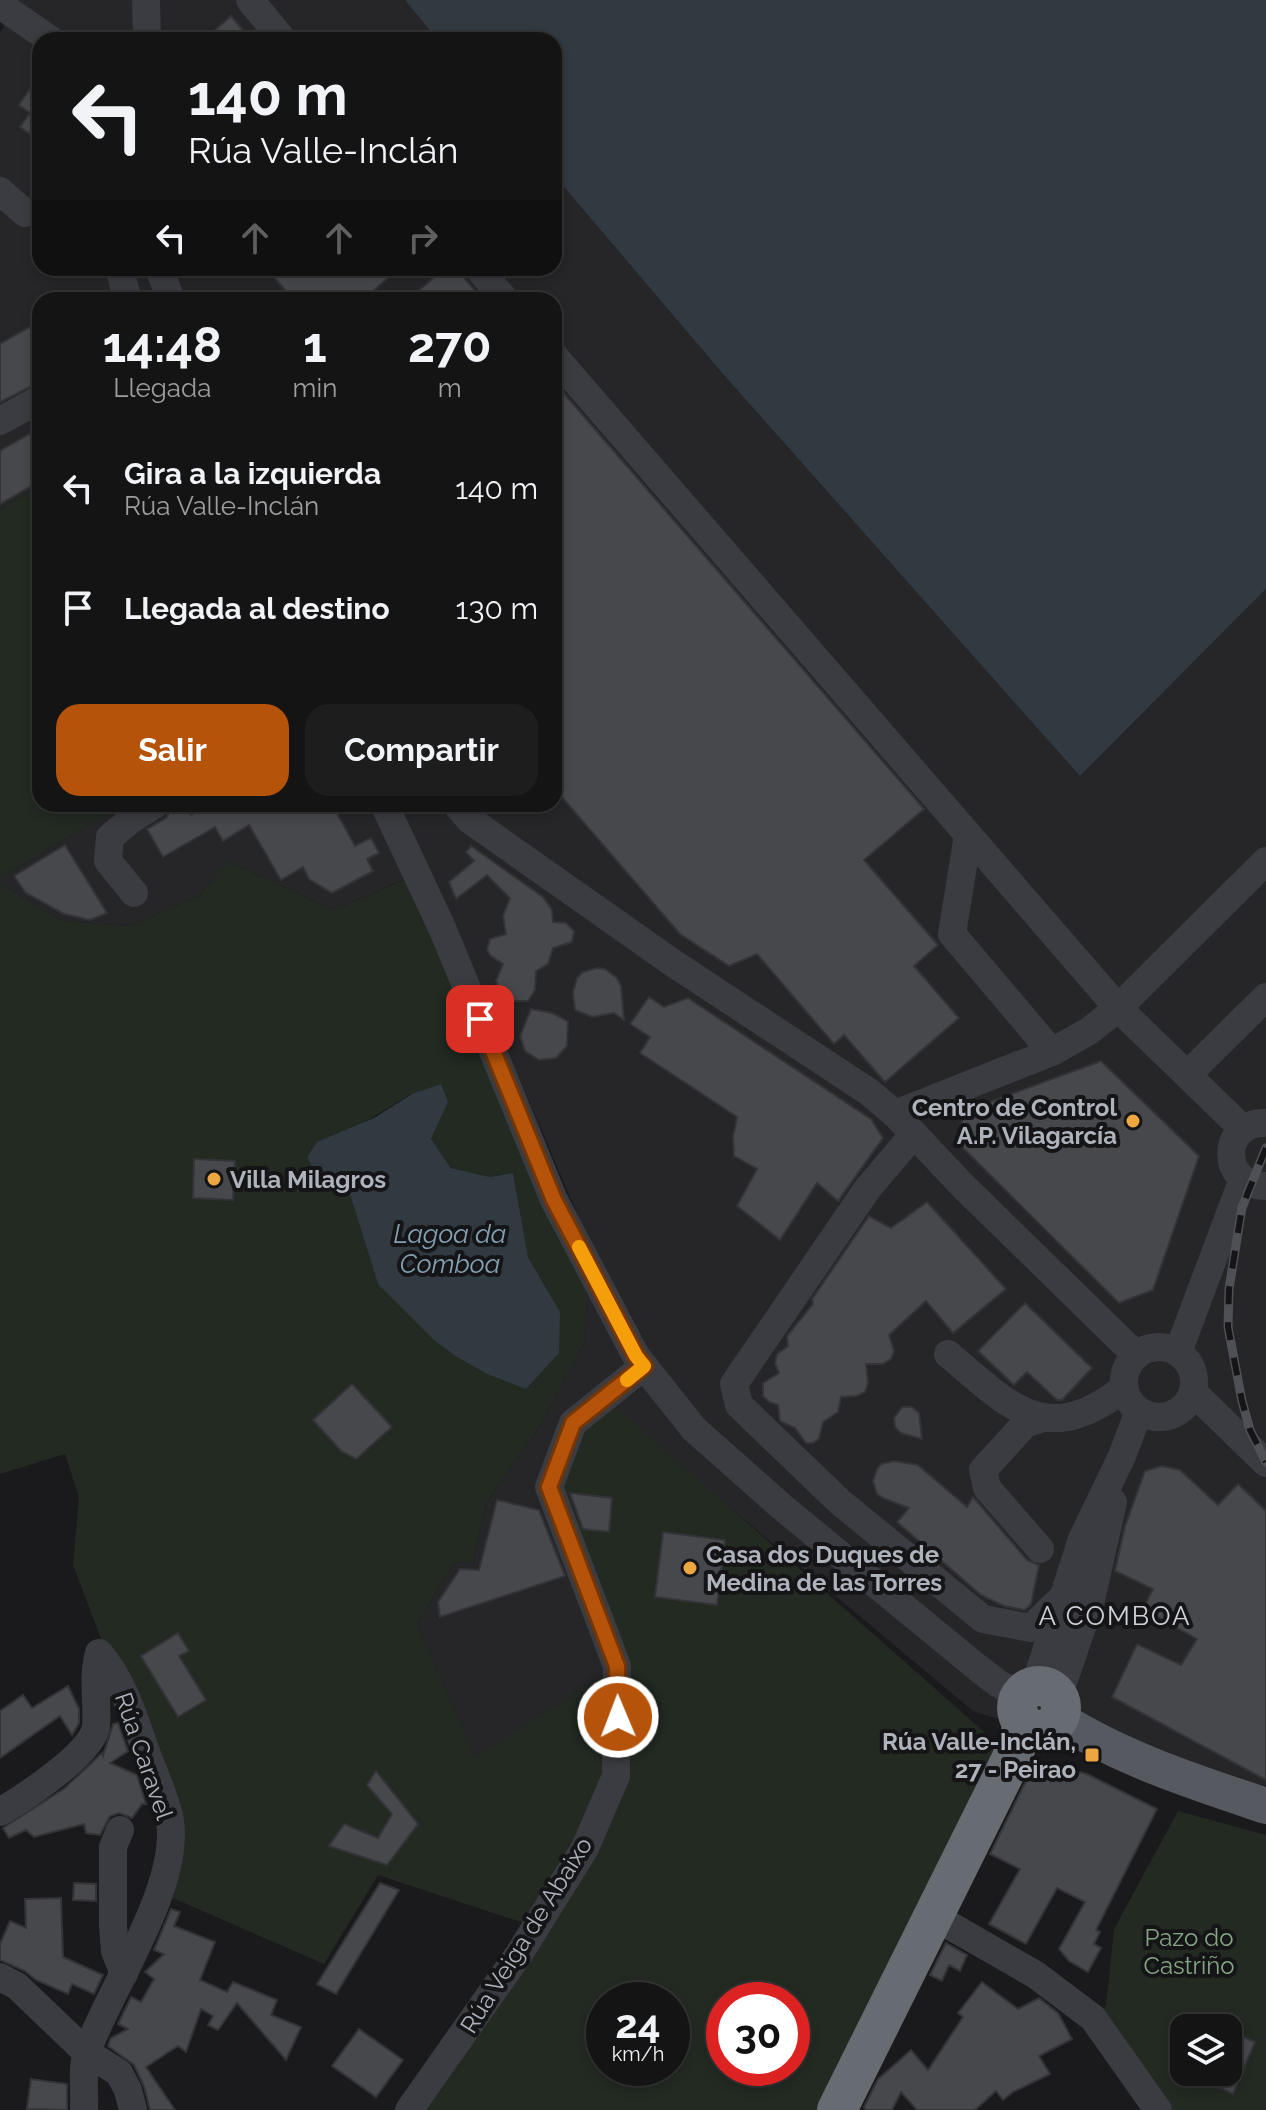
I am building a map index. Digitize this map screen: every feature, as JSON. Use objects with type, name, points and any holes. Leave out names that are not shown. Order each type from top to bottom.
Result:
[{"type":"highway","points":[[837,2110],[935,1917],[1018,1742],[1039,1708]]},
{"type":"main road","points":[[1039,1708],[1091,1739],[1179,1777],[1266,1806]]},
{"type":"street","points":[[146,0],[147,32]]},
{"type":"street","points":[[250,0],[276,32]]},
{"type":"street","points":[[0,5],[39,32]]},
{"type":"street","points":[[0,191],[25,213],[32,211]]},
{"type":"street","points":[[485,276],[498,292]]},
{"type":"street","points":[[562,365],[1118,1008],[1187,1075],[1255,1126],[1237,1136],[1231,1154],[1232,1163],[1254,1182],[1178,1352]]},
{"type":"street","points":[[0,421],[32,403]]},
{"type":"street","points":[[134,893],[108,861],[110,837],[143,812]]},
{"type":"street","points":[[388,812],[443,930],[554,1200],[636,1356],[694,1429],[782,1507],[978,1668],[1039,1708]]},
{"type":"street","points":[[463,812],[470,820],[673,963],[869,1092],[1136,1355]]},
{"type":"street","points":[[968,835],[952,934],[1052,1052]]},
{"type":"street","points":[[1064,1596],[1031,1628],[983,1619],[840,1502],[739,1405],[734,1384],[868,1188],[904,1124],[1089,1031],[1118,1008],[1266,861]]},
{"type":"street","points":[[1187,1075],[1266,997]]},
{"type":"street","points":[[1039,1708],[1090,1604],[1131,1400],[1125,1370],[1136,1355],[1152,1347],[1178,1352],[1192,1370],[1193,1392],[1181,1410],[1160,1417],[1131,1400],[1108,1401],[1072,1419],[1043,1418],[1025,1424],[983,1470],[987,1488],[1040,1549]]},
{"type":"street","points":[[948,1354],[1005,1402],[1043,1418]]},
{"type":"street","name":"Rúa Veiga de Abaixo","points":[[409,2110],[510,1967],[585,1848],[616,1776],[617,1666],[549,1487],[573,1423],[644,1366]]},
{"type":"street","points":[[1193,1392],[1266,1463]]},
{"type":"street","points":[[1039,1708],[1064,1596],[1082,1539],[1122,1456]]},
{"type":"street","name":"Rúa Caravel","points":[[0,1812],[51,1779],[89,1742],[96,1730],[94,1674],[99,1653],[112,1668],[133,1715],[170,1820],[170,1851],[159,1892],[86,2052]]},
{"type":"street","points":[[120,1830],[113,1847],[113,1926],[115,1951],[124,1974]]},
{"type":"street","points":[[935,1917],[1036,1975],[1093,2018],[1158,2110]]},
{"type":"street","points":[[0,1977],[17,1986],[86,2052],[119,2073],[128,2090],[133,2110]]},
{"type":"street","points":[[84,2110],[86,2052]]},
{"type":"shaded area","points":[[18,0],[409,0],[437,32],[32,32],[32,276],[562,276],[562,177],[1080,776],[1266,589],[1266,1802],[973,1711],[679,1465],[617,1666],[475,1758],[417,1624],[454,1563],[473,1561],[486,1504],[543,1421],[584,1342],[591,1246],[500,1033],[417,874],[334,910],[228,861],[199,896],[128,926],[62,921],[0,884],[0,878],[110,812],[562,812],[562,292],[32,292],[32,491],[0,509],[0,33]]},
{"type":"green space","points":[[32,491],[32,812],[110,812],[0,878],[0,509]]},
{"type":"green space","points":[[228,861],[334,910],[418,874],[591,1246],[584,1342],[543,1421],[486,1504],[473,1561],[454,1563],[417,1624],[475,1757],[609,1671],[549,1487],[605,1397],[999,1745],[834,2110],[406,2110],[536,1927],[378,1875],[324,1964],[159,1892],[170,1820],[73,1565],[79,1497],[65,1454],[0,1474],[0,884],[62,921],[128,926],[199,896]],"holes":[[[411,1094],[448,1102],[431,1139],[451,1168],[490,1177],[513,1173],[528,1257],[560,1312],[378,1284],[348,1187],[307,1157]]]},
{"type":"green space","name":"Pazo do Castriño","points":[[1178,1811],[1266,1835],[1266,2110],[1158,2110],[1093,2018],[1106,2006],[1114,1929]]},
{"type":"water","points":[[405,0],[1266,0],[1266,589],[1080,776],[724,375],[562,184],[562,32],[431,32]]},
{"type":"water","name":"Lagoa da Comboa","points":[[441,1084],[448,1102],[431,1139],[451,1168],[490,1177],[513,1173],[528,1257],[560,1312],[559,1353],[526,1389],[487,1374],[457,1357],[433,1339],[378,1284],[348,1188],[319,1178],[307,1157],[317,1142],[374,1118],[412,1094]]},
{"type":"building","points":[[231,16],[244,32],[213,32]]},
{"type":"building","points":[[32,86],[32,135],[20,127],[30,113],[19,105]]},
{"type":"building","points":[[273,276],[390,276],[372,292],[287,292]]},
{"type":"building","points":[[436,276],[464,276],[476,292],[417,292]]},
{"type":"building","points":[[32,326],[32,386],[0,402],[0,344]]},
{"type":"building","points":[[562,391],[924,809],[864,860],[938,945],[914,966],[959,1018],[885,1082],[844,1035],[834,1044],[757,954],[729,966],[680,934],[562,797]]},
{"type":"building","points":[[32,433],[32,486],[0,504],[0,451]]},
{"type":"building","points":[[169,812],[189,812],[191,815],[196,812],[336,812],[355,846],[371,838],[379,853],[367,859],[373,871],[332,893],[309,879],[303,867],[281,880],[249,825],[223,841],[215,827],[163,857],[147,829],[166,818]]},
{"type":"building","points":[[65,845],[107,913],[90,920],[64,914],[26,893],[14,876]]},
{"type":"building","points":[[471,846],[543,897],[552,910],[553,922],[566,923],[574,931],[572,942],[553,948],[548,964],[536,971],[535,990],[528,1001],[512,1001],[501,994],[496,981],[503,964],[487,950],[490,939],[506,934],[503,916],[510,898],[487,875],[456,899],[449,882],[474,861],[466,852]]},
{"type":"building","points":[[605,969],[617,978],[621,986],[624,1020],[614,1013],[592,1017],[575,1010],[573,992],[577,978],[583,972]]},
{"type":"building","points":[[649,997],[664,1007],[688,998],[871,1119],[883,1138],[838,1201],[817,1183],[780,1240],[737,1206],[757,1169],[734,1156],[733,1137],[737,1117],[640,1053],[650,1037],[630,1024]]},
{"type":"building","points":[[531,1009],[552,1013],[568,1021],[567,1046],[556,1058],[539,1060],[525,1051],[520,1036]]},
{"type":"building","points":[[1101,1061],[1199,1156],[1153,1290],[1119,1303],[956,1141],[965,1111]]},
{"type":"building","name":"Villa Milagros","points":[[194,1159],[235,1161],[233,1200],[193,1198]]},
{"type":"building","points":[[927,1202],[1006,1289],[953,1333],[926,1301],[889,1335],[894,1351],[891,1359],[883,1364],[866,1364],[868,1383],[865,1392],[841,1397],[838,1412],[823,1422],[819,1439],[806,1443],[795,1428],[780,1421],[778,1405],[763,1396],[763,1383],[779,1373],[775,1363],[777,1354],[788,1346],[787,1336],[813,1304],[812,1299],[869,1216],[891,1228]]},
{"type":"building","points":[[1025,1303],[1092,1368],[1062,1400],[1057,1400],[1027,1372],[1014,1385],[978,1351]]},
{"type":"building","points":[[352,1384],[392,1427],[356,1459],[341,1451],[313,1420]]},
{"type":"building","points":[[902,1407],[912,1407],[919,1413],[922,1439],[901,1433],[895,1427],[894,1418]]},
{"type":"building","points":[[894,1461],[918,1465],[967,1507],[973,1497],[1027,1560],[1039,1565],[1031,1604],[1025,1610],[1004,1606],[981,1595],[897,1522],[909,1508],[877,1494],[873,1481],[881,1464]]},
{"type":"building","points":[[1162,1466],[1180,1470],[1218,1505],[1238,1484],[1266,1511],[1266,1780],[1112,1697],[1137,1644],[1181,1665],[1197,1639],[1143,1609],[1153,1589],[1115,1571],[1125,1526],[1145,1471]]},
{"type":"building","points":[[570,1493],[612,1498],[609,1532],[583,1529]]},
{"type":"building","points":[[497,1500],[539,1510],[565,1576],[440,1617],[438,1602],[460,1569],[479,1570]]},
{"type":"building","name":"Casa dos Duques de Medina de las Torres","points":[[663,1532],[725,1540],[717,1605],[655,1597]]},
{"type":"building","points":[[178,1633],[189,1651],[179,1656],[206,1700],[178,1717],[141,1656]]},
{"type":"building","points":[[68,1686],[79,1709],[79,1723],[72,1735],[60,1716],[0,1758],[0,1711],[23,1695],[32,1708]]},
{"type":"building","points":[[118,1723],[128,1751],[110,1763],[137,1775],[146,1804],[142,1804],[132,1818],[119,1813],[110,1816],[100,1835],[86,1833],[84,1824],[34,1837],[26,1830],[9,1838],[3,1828],[65,1788],[102,1753],[103,1756],[113,1724]]},
{"type":"building","points":[[1064,1768],[1087,1774],[1157,1809],[1096,1930],[1100,1932],[1094,1944],[1101,1948],[1088,1972],[1069,1961],[1059,1949],[1085,1902],[1057,1888],[1026,1944],[989,1924],[1020,1869],[990,1854],[1026,1781],[1039,1772]]},
{"type":"building","points":[[376,1771],[418,1824],[387,1865],[329,1846],[344,1824],[378,1838],[392,1814],[367,1785]]},
{"type":"building","points":[[74,1883],[96,1884],[96,1901],[73,1900]]},
{"type":"building","points":[[380,1883],[399,1890],[336,1994],[317,1984]]},
{"type":"building","points":[[61,1898],[63,1957],[103,1975],[94,1994],[72,1984],[68,1994],[0,1960],[0,1944],[10,1921],[26,1928],[25,1899]]},
{"type":"building","points":[[171,1909],[180,1912],[174,1926],[215,1942],[200,1980],[227,1992],[233,1982],[277,2000],[271,2015],[301,2027],[286,2060],[237,2003],[218,2030],[208,2025],[213,2016],[201,2009],[186,2052],[178,2046],[146,2067],[175,2110],[150,2110],[134,2065],[108,2046],[111,2038],[128,2029],[118,2024],[131,1997],[141,2002],[154,1979],[145,1972],[164,1954],[154,1950]]},
{"type":"building","points":[[946,1943],[967,1955],[960,1971],[949,1965],[942,1981],[930,1975]]},
{"type":"building","points":[[982,1982],[1018,2009],[1039,1998],[1058,2013],[1072,2039],[1039,2056],[1050,2074],[1003,2100],[996,2091],[975,2110],[917,2110],[901,2092],[892,2110],[866,2110],[864,2107],[878,2079],[911,2050],[928,2070],[963,2017],[958,2013]]},
{"type":"building","points":[[359,2029],[403,2060],[376,2097],[332,2066]]},
{"type":"building","points":[[1242,2036],[1255,2042],[1242,2073]]},
{"type":"building","points":[[31,2079],[67,2084],[67,2110],[27,2109]]},
{"type":"building","points":[[1218,2086],[1236,2086],[1233,2094]]},
{"type":"railway","points":[[1266,1148],[1242,1207],[1229,1289],[1228,1327],[1250,1430],[1266,1462]]},
{"type":"slow traffic","points":[[579,1247],[644,1366],[627,1380]]},
{"type":"place","name":"Centro de Control A.P. Vilagarcía","points":[[1133,1121]]},
{"type":"place","name":"Villa Milagros","points":[[214,1179]]},
{"type":"place","name":"Casa dos Duques de Medina de las Torres","points":[[690,1568]]},
{"type":"place","name":"Rúa Valle-Inclán, 27 - Peirao","points":[[1092,1755]]},
{"type":"district","name":"A COMBOA","points":[[1115,1616]]},
{"type":"route","points":[[480,1019],[554,1200],[644,1366],[573,1423],[549,1487],[617,1666],[618,1717]]}]
